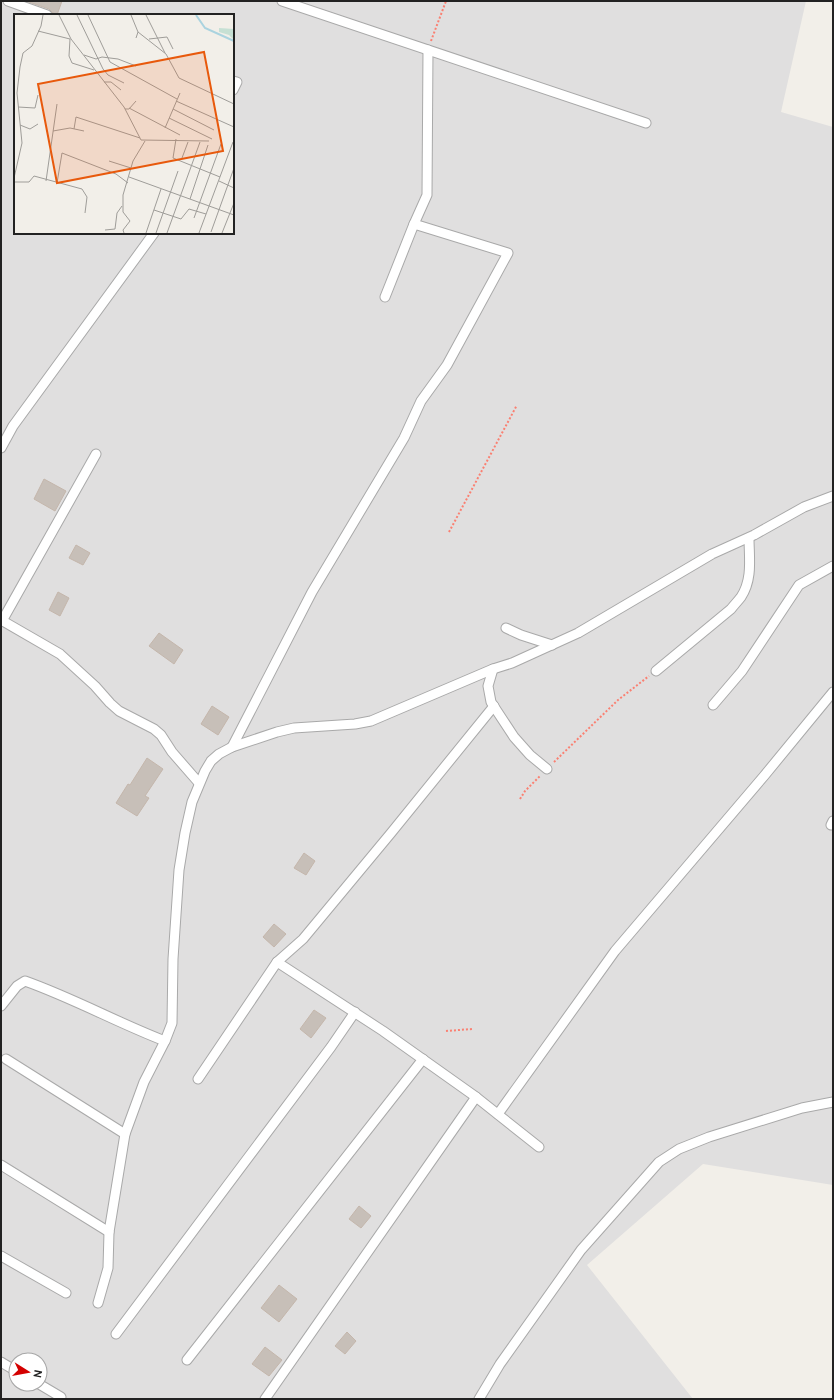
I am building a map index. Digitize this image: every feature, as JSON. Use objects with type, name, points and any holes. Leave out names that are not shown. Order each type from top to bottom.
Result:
[{"type":"street","points":[[8,1],[44,14]]},
{"type":"street","points":[[282,1],[646,123]]},
{"type":"street","points":[[385,297],[427,195],[428,50]]},
{"type":"street","points":[[232,747],[259,692],[312,592],[404,438],[421,401],[447,364],[508,253],[414,224]]},
{"type":"street","points":[[1,448],[13,426],[153,234]]},
{"type":"street","points":[[96,454],[2,621],[60,654],[95,686],[119,711],[154,729],[161,735],[172,752],[199,783]]},
{"type":"street","points":[[98,1303],[108,1268],[109,1232],[126,1134],[144,1082],[165,1041],[172,1023],[173,959],[179,870],[192,802],[199,783],[211,761],[219,754],[232,747],[277,732],[294,728],[364,723],[494,669],[512,663],[589,628],[712,554],[749,538],[804,507],[833,496]]},
{"type":"street","points":[[656,671],[731,609],[741,597],[749,575],[749,538]]},
{"type":"street","points":[[713,705],[742,671],[799,586],[833,566]]},
{"type":"street","points":[[506,628],[521,635],[552,645]]},
{"type":"street","points":[[494,669],[488,686],[491,702],[514,737],[530,755],[547,769]]},
{"type":"street","points":[[498,1114],[615,950],[764,776],[833,692]]},
{"type":"street","points":[[198,1079],[276,962],[303,939],[494,706]]},
{"type":"street","points":[[276,962],[355,1012],[423,1059],[476,1097],[539,1147]]},
{"type":"street","points":[[1,1006],[17,986],[25,981],[136,1030],[165,1041]]},
{"type":"street","points":[[116,1334],[322,1059],[355,1012]]},
{"type":"street","points":[[6,1059],[126,1134]]},
{"type":"street","points":[[187,1360],[423,1059]]},
{"type":"street","points":[[265,1399],[476,1097]]},
{"type":"street","points":[[479,1399],[500,1364],[581,1250],[658,1162],[679,1149],[709,1137],[802,1108],[833,1102]]},
{"type":"street","points":[[1,1165],[109,1232]]},
{"type":"street","points":[[1,1256],[66,1292]]},
{"type":"street","points":[[48,1389],[61,1397]]},
{"type":"path","points":[[428,50],[446,1]]},
{"type":"path","points":[[449,532],[517,405]]},
{"type":"path","points":[[520,799],[525,791],[618,700],[656,671]]},
{"type":"path","points":[[446,1031],[472,1029]]},
{"type":"shaded area","points":[[1,1],[806,1],[781,112],[833,127],[833,1185],[703,1164],[587,1265],[693,1399],[1,1399]]},
{"type":"building","points":[[26,1],[62,1],[57,14],[53,13],[49,9]]},
{"type":"building","points":[[44,479],[66,491],[55,511],[34,499]]},
{"type":"building","points":[[76,545],[90,553],[83,565],[69,558]]},
{"type":"building","points":[[58,592],[69,598],[60,616],[49,610]]},
{"type":"building","points":[[159,633],[183,650],[174,664],[149,646]]},
{"type":"building","points":[[212,706],[229,717],[218,735],[201,724]]},
{"type":"building","points":[[147,758],[163,769],[145,796],[149,798],[137,816],[116,803],[128,784],[130,785]]},
{"type":"building","points":[[304,853],[315,861],[306,875],[294,868]]},
{"type":"building","points":[[274,924],[286,934],[274,947],[263,937]]},
{"type":"building","points":[[314,1010],[326,1018],[311,1038],[300,1029]]},
{"type":"building","points":[[359,1206],[371,1216],[361,1228],[349,1219]]},
{"type":"building","points":[[279,1285],[297,1299],[279,1322],[261,1308]]},
{"type":"building","points":[[347,1332],[356,1341],[345,1354],[335,1346]]},
{"type":"building","points":[[265,1347],[282,1360],[269,1376],[252,1364]]}]
